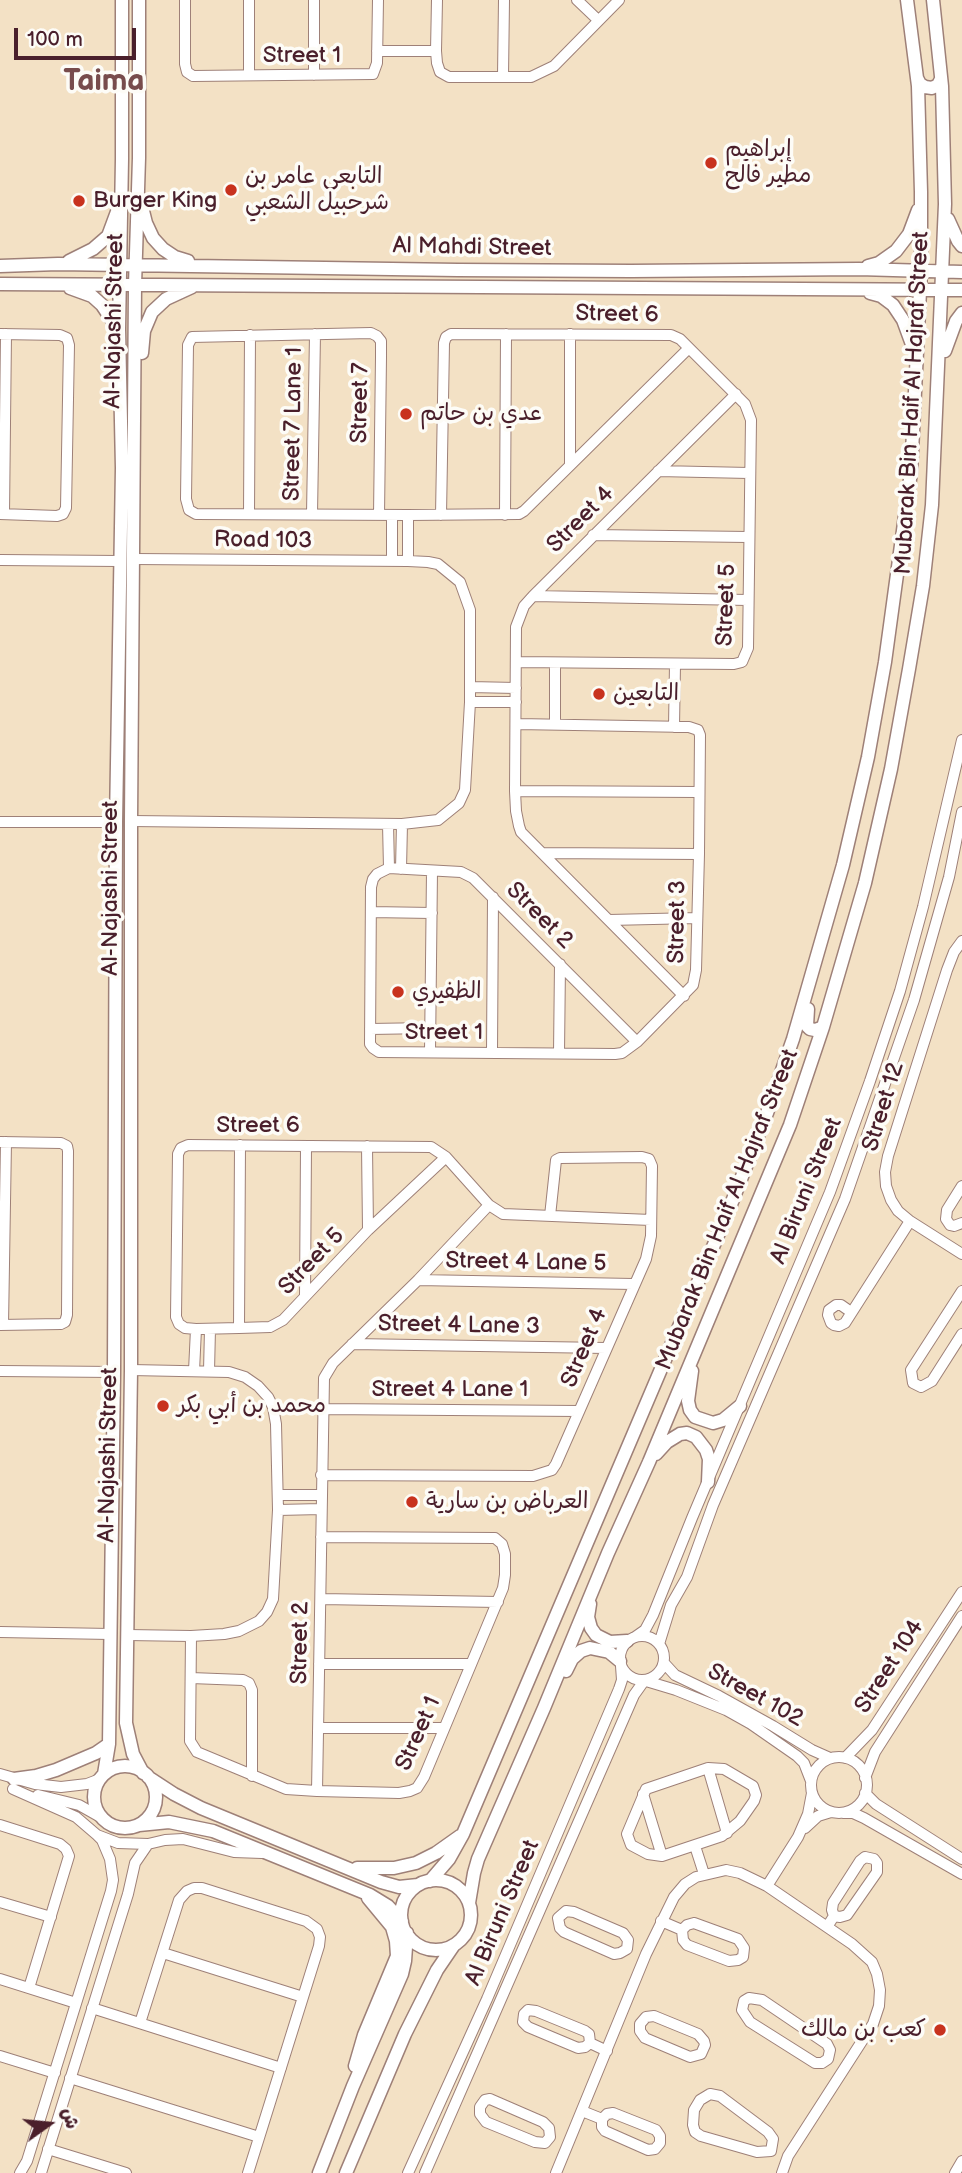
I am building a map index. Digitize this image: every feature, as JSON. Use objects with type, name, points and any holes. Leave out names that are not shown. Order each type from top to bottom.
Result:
[{"type":"main road","name":"Al-Najashi Street","points":[[102,1777],[109,1744],[114,1372],[122,0]]},
{"type":"main road","name":"Al-Najashi Street","points":[[139,0],[131,821],[131,1370],[126,1723],[130,1744],[146,1775]]},
{"type":"main road","name":"Mubarak Bin Haif Al Hajraf Street","points":[[424,1883],[449,1859],[463,1834],[725,1219],[793,1039],[843,865],[886,662],[911,472],[920,289],[921,192],[917,78],[907,0]]},
{"type":"main road","name":"Mubarak Bin Haif Al Hajraf Street","points":[[469,1903],[478,1859],[790,1125],[823,1027],[865,883],[891,769],[923,586],[932,505],[945,204],[942,79],[933,0]]},
{"type":"main road","points":[[917,78],[920,84],[932,88],[942,79]]},
{"type":"main road","points":[[138,190],[146,223],[153,238],[163,249],[176,257],[199,265]]},
{"type":"main road","points":[[859,269],[879,263],[896,251],[909,234],[917,215],[921,192]]},
{"type":"main road","points":[[58,264],[75,260],[108,236],[122,198]]},
{"type":"main road","points":[[945,204],[949,224],[962,246]]},
{"type":"main road","name":"Al Mahdi Street","points":[[0,266],[58,264],[471,270],[962,271]]},
{"type":"main road","points":[[400,285],[415,278],[416,269]]},
{"type":"main road","points":[[453,285],[455,277],[471,270]]},
{"type":"main road","name":"Al Mahdi Street","points":[[0,284],[962,290]]},
{"type":"main road","points":[[60,285],[92,296],[119,329]]},
{"type":"main road","points":[[135,395],[144,331],[152,312],[166,299],[196,285]]},
{"type":"main road","points":[[860,289],[881,296],[893,304],[903,320],[916,355]]},
{"type":"main road","points":[[937,397],[946,344],[962,313]]},
{"type":"main road","points":[[117,701],[124,703],[132,699]]},
{"type":"main road","points":[[117,727],[123,724],[132,729]]},
{"type":"main road","points":[[115,933],[123,939],[132,934]]},
{"type":"main road","points":[[819,953],[806,1023],[812,1030],[823,1027]]},
{"type":"main road","points":[[115,958],[125,955],[132,960]]},
{"type":"main road","points":[[750,1157],[761,1153],[768,1157],[768,1174]]},
{"type":"main road","points":[[694,1353],[688,1401],[695,1417],[713,1423],[723,1420],[740,1406]]},
{"type":"main road","points":[[649,1462],[674,1437],[688,1433],[696,1437],[706,1450],[709,1459],[708,1482]]},
{"type":"main road","points":[[112,1519],[119,1523],[129,1520]]},
{"type":"main road","points":[[112,1544],[121,1540],[129,1544]]},
{"type":"main road","points":[[608,1553],[589,1605],[588,1617],[596,1635],[610,1642],[631,1639]]},
{"type":"main road","points":[[544,1708],[572,1659],[581,1651],[590,1648],[609,1652],[620,1663]]},
{"type":"main road","points":[[14,1784],[56,1770],[96,1753],[109,1744]]},
{"type":"main road","points":[[346,2173],[405,2034],[437,1970],[468,1930],[471,1916],[469,1903],[456,1887],[444,1881],[399,1887],[345,1867],[187,1802],[131,1767],[110,1770],[96,1785],[95,1806],[102,1818],[119,1828],[169,1822],[198,1827],[360,1891],[388,1906],[416,1943],[428,1949],[442,1950],[454,1945]]},
{"type":"main road","points":[[139,1825],[149,1816],[155,1803],[155,1790],[146,1775]]},
{"type":"main road","points":[[345,1867],[382,1869],[416,1863],[446,1848],[463,1834]]},
{"type":"main road","points":[[319,2173],[402,1975],[405,1961],[404,1901],[424,1883]]},
{"type":"main road","points":[[353,2087],[361,2045],[395,1964],[397,1949],[394,1934],[386,1919],[360,1891]]},
{"type":"street","name":"Street 1","points":[[185,0],[185,64],[187,72],[193,76],[373,74],[377,68],[377,51]]},
{"type":"street","points":[[249,0],[249,75]]},
{"type":"street","points":[[314,0],[314,75]]},
{"type":"street","points":[[377,0],[377,51],[436,51]]},
{"type":"street","points":[[437,0],[438,67],[440,72],[449,77],[531,77],[547,71],[619,0]]},
{"type":"street","points":[[503,76],[504,0]]},
{"type":"street","points":[[577,0],[598,20]]},
{"type":"street","name":"Street 7","points":[[371,333],[381,341],[379,515],[196,514],[189,510],[186,499],[188,345],[192,337],[201,335],[250,335],[371,333]]},
{"type":"street","points":[[3,334],[60,335],[67,338],[66,508],[63,514],[57,516],[2,514],[3,334]]},
{"type":"street","name":"Street 7 Lane 1","points":[[312,514],[315,334]]},
{"type":"street","name":"Street 6","points":[[441,515],[446,337],[451,334],[671,335],[689,348]]},
{"type":"street","points":[[505,515],[506,334]]},
{"type":"street","points":[[570,334],[570,465]]},
{"type":"street","points":[[249,514],[250,335]]},
{"type":"street","points":[[379,515],[505,515],[524,511],[689,348]]},
{"type":"street","name":"Street 5","points":[[517,662],[734,664],[742,662],[746,657],[751,420],[745,404],[689,348]]},
{"type":"street","name":"Street 4","points":[[516,702],[516,627],[524,606],[593,534],[736,394]]},
{"type":"street","points":[[658,471],[749,473]]},
{"type":"street","points":[[392,515],[392,561]]},
{"type":"street","points":[[408,515],[408,561]]},
{"type":"street","points":[[593,534],[748,537]]},
{"type":"street","name":"Road 103","points":[[131,821],[402,824],[438,820],[459,803],[465,790],[470,702],[470,610],[460,582],[438,564],[408,561],[134,559]]},
{"type":"street","points":[[0,560],[119,561]]},
{"type":"street","points":[[533,596],[748,600]]},
{"type":"street","points":[[555,663],[555,724]]},
{"type":"street","points":[[674,727],[675,664]]},
{"type":"street","points":[[470,687],[516,688]]},
{"type":"street","points":[[470,702],[516,702]]},
{"type":"street","name":"Street 3","points":[[516,702],[515,791],[516,811],[522,832],[684,996],[695,979],[700,735],[695,728],[517,724]]},
{"type":"street","name":"Al Biruni Street","points":[[631,1639],[645,1630],[653,1615],[830,1192],[900,991],[923,907],[962,740]]},
{"type":"street","points":[[515,791],[699,792]]},
{"type":"street","name":"Al Biruni Street","points":[[659,1644],[671,1605],[687,1578],[713,1505],[849,1187],[914,1000],[949,877],[962,812]]},
{"type":"street","points":[[0,822],[116,822]]},
{"type":"street","points":[[388,824],[389,869],[377,874],[373,880],[370,1029],[430,1028]]},
{"type":"street","points":[[401,869],[402,824]]},
{"type":"street","points":[[542,853],[699,854]]},
{"type":"street","name":"Street 2","points":[[389,869],[467,874],[637,1042]]},
{"type":"street","points":[[430,1052],[432,871]]},
{"type":"street","points":[[492,1052],[493,897]]},
{"type":"street","points":[[371,912],[432,913]]},
{"type":"street","points":[[609,920],[697,918]]},
{"type":"street","name":"Street 12","points":[[962,941],[947,970],[885,1172],[886,1186],[898,1211],[909,1221],[962,1254]]},
{"type":"street","points":[[559,1053],[560,964]]},
{"type":"street","name":"Street 1","points":[[370,1029],[370,1044],[379,1052],[615,1054],[622,1053],[637,1042],[684,996]]},
{"type":"street","points":[[3,1142],[61,1143],[67,1146],[67,1315],[65,1322],[61,1324],[2,1325],[3,1142]]},
{"type":"street","name":"Street 6","points":[[179,1324],[176,1317],[178,1154],[181,1148],[188,1145],[431,1147],[446,1157]]},
{"type":"street","points":[[239,1328],[240,1145]]},
{"type":"street","points":[[305,1296],[306,1146]]},
{"type":"street","points":[[367,1146],[368,1230]]},
{"type":"street","points":[[446,1157],[489,1205],[503,1214],[651,1220]]},
{"type":"street","name":"Street 5","points":[[179,1324],[185,1328],[196,1329],[239,1328],[270,1326],[283,1320],[368,1230],[446,1157]]},
{"type":"street","name":"Street 4","points":[[321,1475],[533,1476],[552,1470],[646,1259],[651,1236],[652,1166],[649,1159],[556,1160],[550,1216]]},
{"type":"street","points":[[950,1225],[946,1219],[947,1210],[962,1186]]},
{"type":"street","points":[[278,1495],[321,1495],[324,1378],[333,1363],[352,1343],[418,1280],[489,1205]]},
{"type":"street","points":[[851,1312],[909,1221]]},
{"type":"street","points":[[950,1225],[962,1223]]},
{"type":"street","points":[[940,1241],[950,1225]]},
{"type":"street","points":[[811,1236],[814,1244],[825,1244]]},
{"type":"street","points":[[802,1258],[810,1256],[816,1265]]},
{"type":"street","name":"Street 4 Lane 5","points":[[418,1280],[633,1284]]},
{"type":"street","points":[[962,1291],[911,1370],[913,1383],[921,1387],[932,1381],[962,1334]]},
{"type":"street","points":[[194,1371],[196,1329]]},
{"type":"street","points":[[209,1371],[210,1329]]},
{"type":"street","name":"Street 4 Lane 3","points":[[352,1343],[606,1348]]},
{"type":"street","points":[[128,1635],[191,1636],[239,1631],[259,1621],[273,1599],[278,1510],[276,1424],[273,1407],[258,1386],[245,1377],[229,1372],[131,1370]]},
{"type":"street","points":[[0,1371],[114,1372]]},
{"type":"street","name":"Street 4 Lane 1","points":[[322,1409],[579,1411]]},
{"type":"street","name":"Street 2","points":[[317,1791],[321,1495]]},
{"type":"street","points":[[278,1510],[321,1509]]},
{"type":"street","name":"Street 1","points":[[191,1636],[190,1741],[197,1752],[286,1789],[410,1791],[416,1788],[424,1777],[503,1588],[506,1575],[502,1544],[495,1538],[321,1537]]},
{"type":"street","name":"Street 104","points":[[845,1758],[872,1730],[962,1592]]},
{"type":"street","points":[[321,1599],[498,1602]]},
{"type":"street","name":"Street 104","points":[[865,1778],[875,1752],[962,1616]]},
{"type":"street","points":[[0,1632],[110,1633]]},
{"type":"street","points":[[644,1636],[659,1644],[664,1663],[658,1675],[645,1681],[626,1674],[620,1663],[620,1653],[631,1639],[644,1636]]},
{"type":"street","name":"Al Biruni Street","points":[[408,2173],[487,1999],[596,1745],[622,1680],[620,1663]]},
{"type":"street","name":"Street 102","points":[[664,1663],[675,1675],[719,1696],[812,1751],[830,1758]]},
{"type":"street","points":[[319,1664],[471,1664]]},
{"type":"street","points":[[191,1678],[243,1680],[249,1683],[252,1690],[252,1776]]},
{"type":"street","name":"Al Biruni Street","points":[[425,2173],[634,1695],[645,1681]]},
{"type":"street","name":"Street 102","points":[[645,1681],[726,1710],[751,1724],[797,1756],[804,1763],[811,1781]]},
{"type":"street","points":[[319,1728],[444,1728]]},
{"type":"street","points":[[596,1745],[602,1753],[610,1752]]},
{"type":"street","points":[[590,1759],[598,1756],[604,1766]]},
{"type":"street","points":[[767,1886],[798,1837],[808,1814],[814,1771],[830,1758],[845,1758],[854,1762],[865,1778],[865,1793],[859,1803],[850,1810],[818,1816],[798,1837]]},
{"type":"street","points":[[708,1768],[727,1833]]},
{"type":"street","points":[[708,1768],[724,1769],[753,1786],[756,1795],[740,1821],[727,1833],[662,1856],[636,1850],[628,1841],[630,1825],[643,1794],[651,1786],[708,1768]]},
{"type":"street","points":[[0,1774],[76,1817],[97,1835],[110,1859],[113,1880],[55,2073],[27,2161],[20,2173]]},
{"type":"street","points":[[0,1784],[74,1787],[102,1777]]},
{"type":"street","points":[[14,1784],[79,1805],[102,1818]]},
{"type":"street","points":[[812,1793],[816,1801],[835,1812],[853,1813],[864,1818],[962,1874]]},
{"type":"street","points":[[865,1793],[876,1804],[962,1859]]},
{"type":"street","points":[[643,1794],[662,1856]]},
{"type":"street","points":[[0,1825],[60,1844],[68,1852],[69,1860],[29,1988]]},
{"type":"street","points":[[97,1835],[118,1843],[148,1844],[183,1839],[234,1852],[267,1853]]},
{"type":"street","points":[[41,2173],[128,1894],[135,1863],[148,1844]]},
{"type":"street","points":[[695,1846],[704,1874]]},
{"type":"street","points":[[827,1927],[834,1916],[833,1903],[860,1861],[865,1857],[874,1859],[877,1872],[847,1915],[834,1916]]},
{"type":"street","points":[[556,2173],[646,1954],[674,1897],[685,1884],[704,1874],[726,1870],[740,1873],[767,1886],[852,1944],[872,1962],[880,1990],[879,2006],[873,2024],[788,2156],[782,2173]]},
{"type":"street","points":[[141,2023],[179,1900],[187,1891],[202,1888],[306,1921],[317,1929],[320,1941],[248,2173]]},
{"type":"street","points":[[0,1902],[51,1917]]},
{"type":"street","points":[[566,1911],[574,1912],[623,1933],[628,1940],[628,1946],[624,1952],[614,1954],[564,1932],[560,1928],[558,1917],[566,1911]]},
{"type":"street","points":[[661,1921],[682,1930]]},
{"type":"street","points":[[694,1923],[728,1935],[741,1941],[744,1954],[738,1960],[729,1961],[687,1945],[683,1940],[682,1930],[694,1923]]},
{"type":"street","points":[[628,1946],[646,1954]]},
{"type":"street","points":[[163,1953],[303,1997]]},
{"type":"street","points":[[0,1979],[76,2003]]},
{"type":"street","points":[[753,1998],[762,2000],[827,2044],[830,2050],[828,2059],[815,2063],[750,2022],[742,2010],[744,2001],[753,1998]]},
{"type":"street","points":[[487,1999],[491,2007],[499,2007]]},
{"type":"street","points":[[92,2008],[281,2068]]},
{"type":"street","points":[[528,2010],[536,2011],[585,2031],[589,2034],[590,2043],[578,2048],[528,2027],[523,2022],[524,2014],[528,2010]]},
{"type":"street","points":[[478,2018],[486,2016],[491,2025]]},
{"type":"street","points":[[654,2016],[698,2034],[704,2041],[704,2050],[699,2056],[690,2057],[645,2038],[640,2031],[640,2024],[646,2017],[654,2016]]},
{"type":"street","points":[[621,2017],[640,2024]]},
{"type":"street","points":[[590,2043],[607,2051]]},
{"type":"street","points":[[0,2056],[55,2073]]},
{"type":"street","points":[[828,2059],[843,2069]]},
{"type":"street","points":[[70,2078],[259,2137]]},
{"type":"street","points":[[710,2094],[720,2096],[768,2132],[773,2139],[773,2148],[768,2152],[757,2152],[701,2136],[695,2132],[693,2125],[696,2104],[710,2094]]},
{"type":"street","points":[[485,2100],[496,2101],[543,2122],[550,2128],[551,2137],[545,2143],[535,2142],[486,2122],[480,2114],[481,2104],[485,2100]]},
{"type":"street","points":[[582,2111],[602,2119]]},
{"type":"street","points":[[615,2113],[656,2130],[660,2143],[655,2149],[648,2150],[605,2132],[602,2119],[607,2114],[615,2113]]},
{"type":"street","points":[[551,2137],[568,2145]]},
{"type":"street","points":[[773,2148],[788,2156]]},
{"type":"street","points":[[48,2149],[126,2173]]},
{"type":"street","points":[[955,2173],[962,2161]]},
{"type":"place","name":"إبراهيم مطير فالح","points":[[711,163]]},
{"type":"place","name":"التابعي عامر بن شرحبيل الشعبي","points":[[231,190]]},
{"type":"place","name":"Burger King","points":[[79,201]]},
{"type":"place","name":"عدي بن حاتم","points":[[406,414]]},
{"type":"place","name":"التابعين","points":[[599,694]]},
{"type":"place","name":"الظفيري","points":[[398,992]]},
{"type":"place","name":"محمد بن أبي بكر","points":[[163,1406]]},
{"type":"place","name":"العرباض بن سارية","points":[[412,1502]]},
{"type":"place","name":"كعب بن مالك","points":[[940,2030]]},
{"type":"district","name":"Taima","points":[[104,82]]}]
